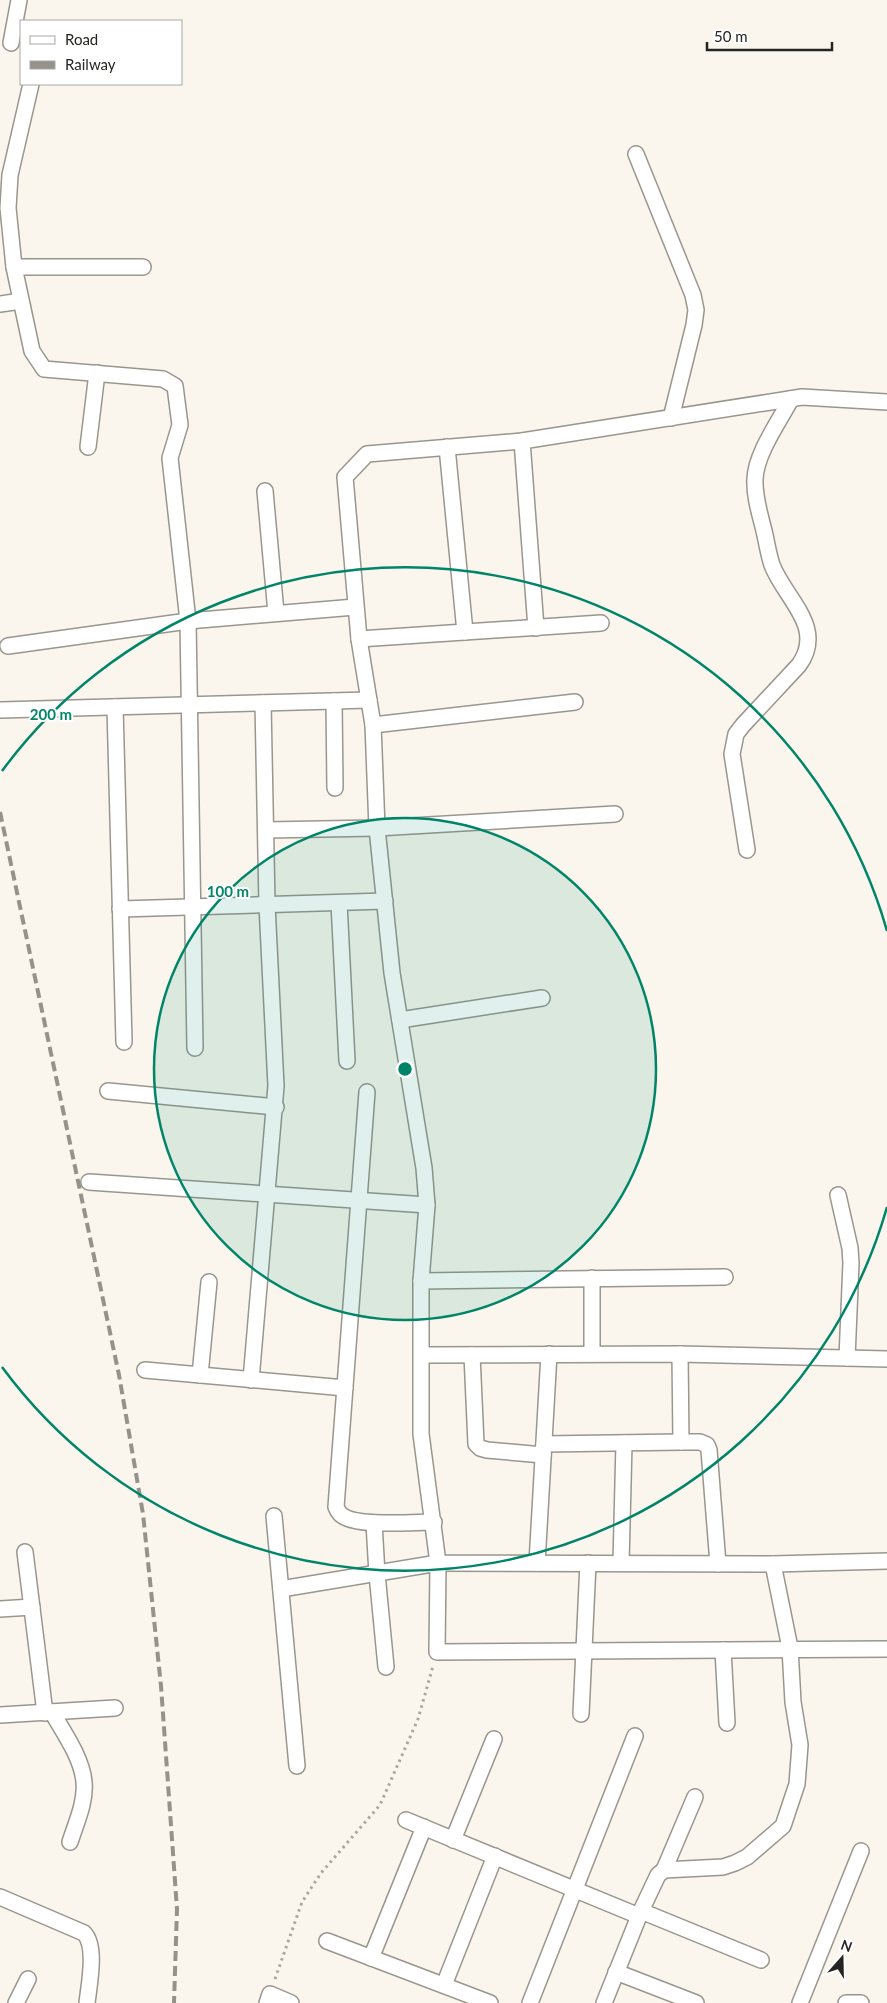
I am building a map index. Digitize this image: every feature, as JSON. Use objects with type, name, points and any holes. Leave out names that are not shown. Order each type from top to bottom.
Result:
[{"type":"street","points":[[11,43],[19,0]]},
{"type":"street","points":[[31,85],[10,175],[8,208],[14,267],[32,351],[44,369],[162,378],[176,386],[180,425],[170,458],[188,621],[194,1048]]},
{"type":"street","points":[[636,154],[693,295],[696,310],[671,418]]},
{"type":"street","points":[[14,267],[143,267]]},
{"type":"street","points":[[0,304],[21,301]]},
{"type":"street","points":[[88,447],[97,373]]},
{"type":"street","points":[[887,402],[802,397],[522,441],[367,454],[345,477],[355,607],[370,700],[378,828],[392,973],[424,1168],[427,1205],[421,1281],[421,1434],[438,1564],[437,1652],[790,1648],[887,1649]]},
{"type":"street","points":[[746,850],[732,754],[733,743],[742,725],[799,665],[806,655],[808,643],[808,634],[804,621],[772,566],[754,480],[756,466],[761,454],[791,399]]},
{"type":"street","points":[[522,441],[536,628]]},
{"type":"street","points":[[447,447],[465,632]]},
{"type":"street","points":[[265,491],[276,613]]},
{"type":"street","points":[[8,646],[188,621],[355,607]]},
{"type":"street","points":[[359,639],[601,623]]},
{"type":"street","points":[[1,710],[370,700]]},
{"type":"street","points":[[334,701],[335,788]]},
{"type":"street","points":[[372,725],[575,702]]},
{"type":"street","points":[[251,1380],[266,1194],[276,1107],[276,1068],[267,905],[263,703]]},
{"type":"street","points":[[115,707],[124,1042]]},
{"type":"street","points":[[266,830],[378,828],[615,814]]},
{"type":"street","points":[[120,909],[385,901]]},
{"type":"street","points":[[339,903],[347,1061]]},
{"type":"street","points":[[400,1020],[542,998]]},
{"type":"street","points":[[108,1091],[276,1107]]},
{"type":"street","points":[[367,1092],[336,1507],[342,1516],[348,1519],[374,1523],[434,1522]]},
{"type":"street","points":[[89,1182],[427,1205]]},
{"type":"street","points":[[838,1196],[850,1248],[851,1263],[848,1358]]},
{"type":"street","points":[[421,1281],[725,1277]]},
{"type":"street","points":[[592,1278],[592,1354]]},
{"type":"street","points":[[200,1375],[209,1282]]},
{"type":"street","points":[[537,1563],[549,1354]]},
{"type":"street","points":[[680,1354],[681,1442]]},
{"type":"street","points":[[422,1355],[680,1354],[887,1359]]},
{"type":"street","points":[[472,1355],[476,1444],[480,1448],[487,1450],[544,1449],[624,1443],[681,1442],[700,1442],[707,1445],[709,1450],[718,1564]]},
{"type":"street","points":[[145,1370],[345,1388]]},
{"type":"street","points":[[621,1563],[624,1443]]},
{"type":"street","points":[[274,1516],[297,1766]]},
{"type":"street","points":[[374,1523],[386,1667]]},
{"type":"street","points":[[25,1552],[49,1712],[77,1759],[84,1782],[80,1810],[70,1842]]},
{"type":"street","points":[[281,1589],[438,1564],[773,1564],[887,1561]]},
{"type":"street","points":[[581,1714],[588,1563]]},
{"type":"street","points":[[664,1870],[723,1867],[735,1863],[747,1857],[783,1826],[797,1784],[800,1745],[793,1702],[790,1648],[773,1564]]},
{"type":"street","points":[[0,1610],[32,1607]]},
{"type":"street","points":[[723,1650],[727,1723]]},
{"type":"street","points":[[0,1715],[115,1708]]},
{"type":"street","points":[[530,2003],[635,1736]]},
{"type":"street","points":[[452,1840],[494,1739]]},
{"type":"street","points":[[604,2003],[640,1913],[658,1875],[664,1870],[695,1797]]},
{"type":"street","points":[[406,1820],[575,1890],[761,1960]]},
{"type":"street","points":[[371,1958],[424,1827]]},
{"type":"street","points":[[800,2003],[861,1851]]},
{"type":"street","points":[[444,1985],[494,1856]]},
{"type":"street","points":[[0,1897],[84,1933],[89,1938],[91,1951],[87,2003]]},
{"type":"street","points":[[327,1940],[490,2003]]},
{"type":"street","points":[[616,1972],[696,2003]]},
{"type":"street","points":[[16,2003],[28,1980]]},
{"type":"street","points":[[268,1999],[291,2003]]},
{"type":"street","points":[[846,2003],[861,2003]]},
{"type":"path","points":[[268,1999],[302,1902],[321,1873],[380,1805],[418,1719],[437,1652]]},
{"type":"railway","points":[[0,812],[119,1375],[143,1514],[161,1686],[177,1909],[174,2003]]}]
